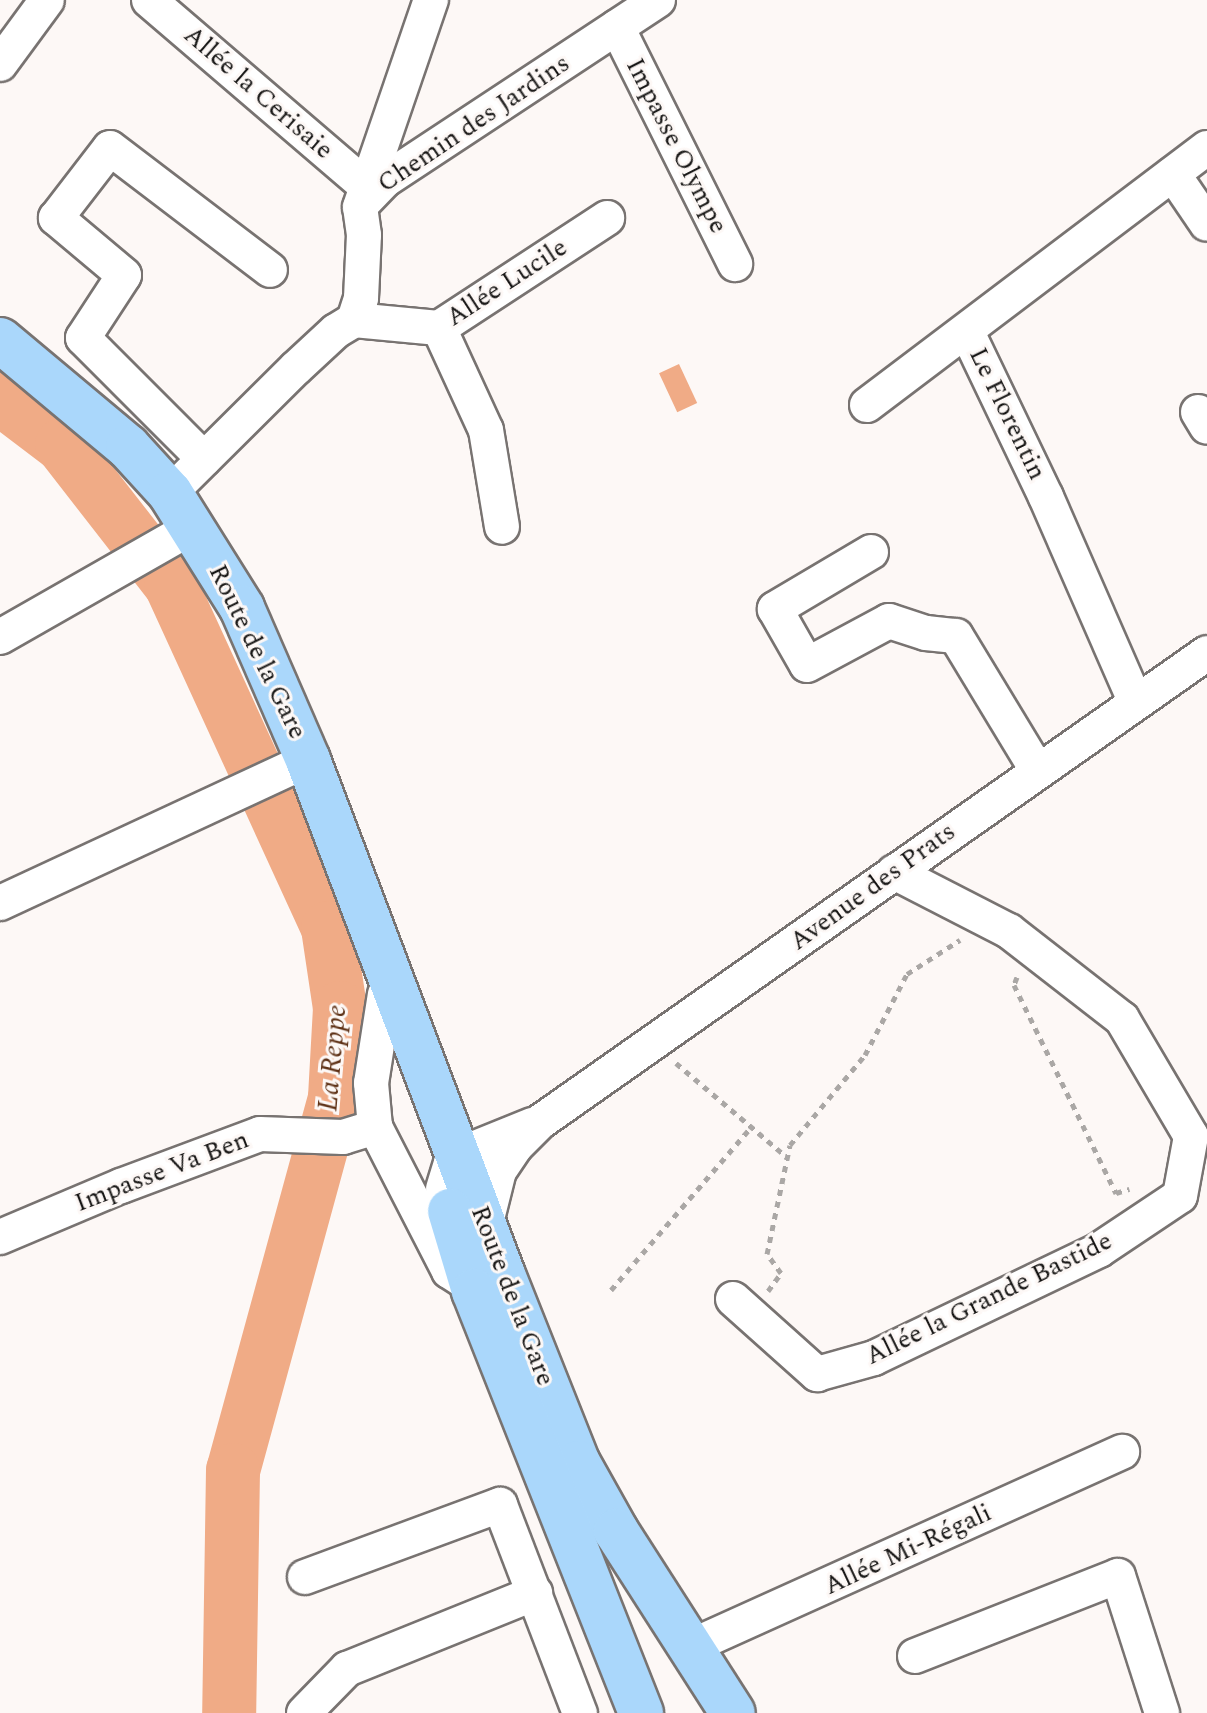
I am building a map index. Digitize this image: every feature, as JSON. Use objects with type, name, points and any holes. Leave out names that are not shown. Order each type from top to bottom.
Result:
[{"type":"main road","name":"Route de la Gare","points":[[0,340],[128,447],[164,532],[242,608],[293,767],[344,852],[451,1172],[473,1287],[591,1586],[645,1709]]},
{"type":"main road","name":"Route de la Gare","points":[[344,852],[385,994],[451,1172],[485,1227],[578,1463],[616,1531],[684,1632],[733,1713]]},
{"type":"main road","points":[[591,1586],[601,1571],[613,1566],[684,1632]]},
{"type":"street","points":[[0,64],[47,0]]},
{"type":"street","name":"Allée la Cerisaie","points":[[149,0],[363,196]]},
{"type":"street","points":[[363,196],[431,0]]},
{"type":"street","name":"Chemin des Jardins","points":[[354,320],[361,298],[363,196],[658,0]]},
{"type":"street","name":"Impasse Olympe","points":[[617,27],[735,264]]},
{"type":"street","points":[[204,459],[83,338],[124,275],[56,218],[110,148],[270,270]]},
{"type":"street","points":[[867,405],[1207,148]]},
{"type":"street","points":[[1173,174],[1207,224]]},
{"type":"street","name":"Allée Lucile","points":[[354,320],[439,328],[607,218]]},
{"type":"street","points":[[0,637],[164,532],[204,459],[306,359],[354,320]]},
{"type":"street","points":[[439,328],[486,430],[502,527]]},
{"type":"street","name":"Le Florentin","points":[[967,332],[1046,497],[1135,701]]},
{"type":"street","points":[[871,552],[775,609],[807,665],[889,621],[926,633],[956,636],[1037,770]]},
{"type":"street","name":"Avenue des Prats","points":[[451,1172],[540,1122],[654,1044],[1037,770],[1207,653]]},
{"type":"street","points":[[0,903],[293,767]]},
{"type":"street","name":"Allée la Grande Bastide","points":[[742,1307],[817,1374],[888,1352],[1099,1250],[1180,1196],[1197,1169],[1191,1136],[1122,1019],[1029,946],[894,872]]},
{"type":"street","points":[[385,994],[371,1083],[359,1132],[449,1271],[473,1287]]},
{"type":"street","name":"Avenue des Prats","points":[[485,1227],[499,1171],[515,1147],[540,1122]]},
{"type":"street","name":"Impasse Va Ben","points":[[0,1237],[121,1186],[260,1134],[359,1132]]},
{"type":"street","name":"Allée Mi-Régali","points":[[684,1632],[1122,1452]]},
{"type":"street","points":[[305,1577],[500,1505],[580,1713]]},
{"type":"street","points":[[915,1656],[1118,1576],[1162,1713]]},
{"type":"street","points":[[304,1713],[347,1669],[535,1593]]},
{"type":"path","points":[[742,1307],[781,1273],[767,1254],[790,1145],[865,1055],[907,974],[965,936],[979,916]]},
{"type":"path","points":[[1029,946],[1014,985],[1116,1193],[1140,1185],[1154,1213]]},
{"type":"path","points":[[654,1044],[787,1157]]},
{"type":"path","points":[[611,1290],[751,1127]]},
{"type":"shaded area","points":[[679,364],[697,403],[677,412],[659,373]]},
{"type":"waterway","name":"La Reppe","points":[[0,398],[62,445],[171,585],[328,928],[340,1008],[335,1098],[233,1470],[229,1713]]}]
